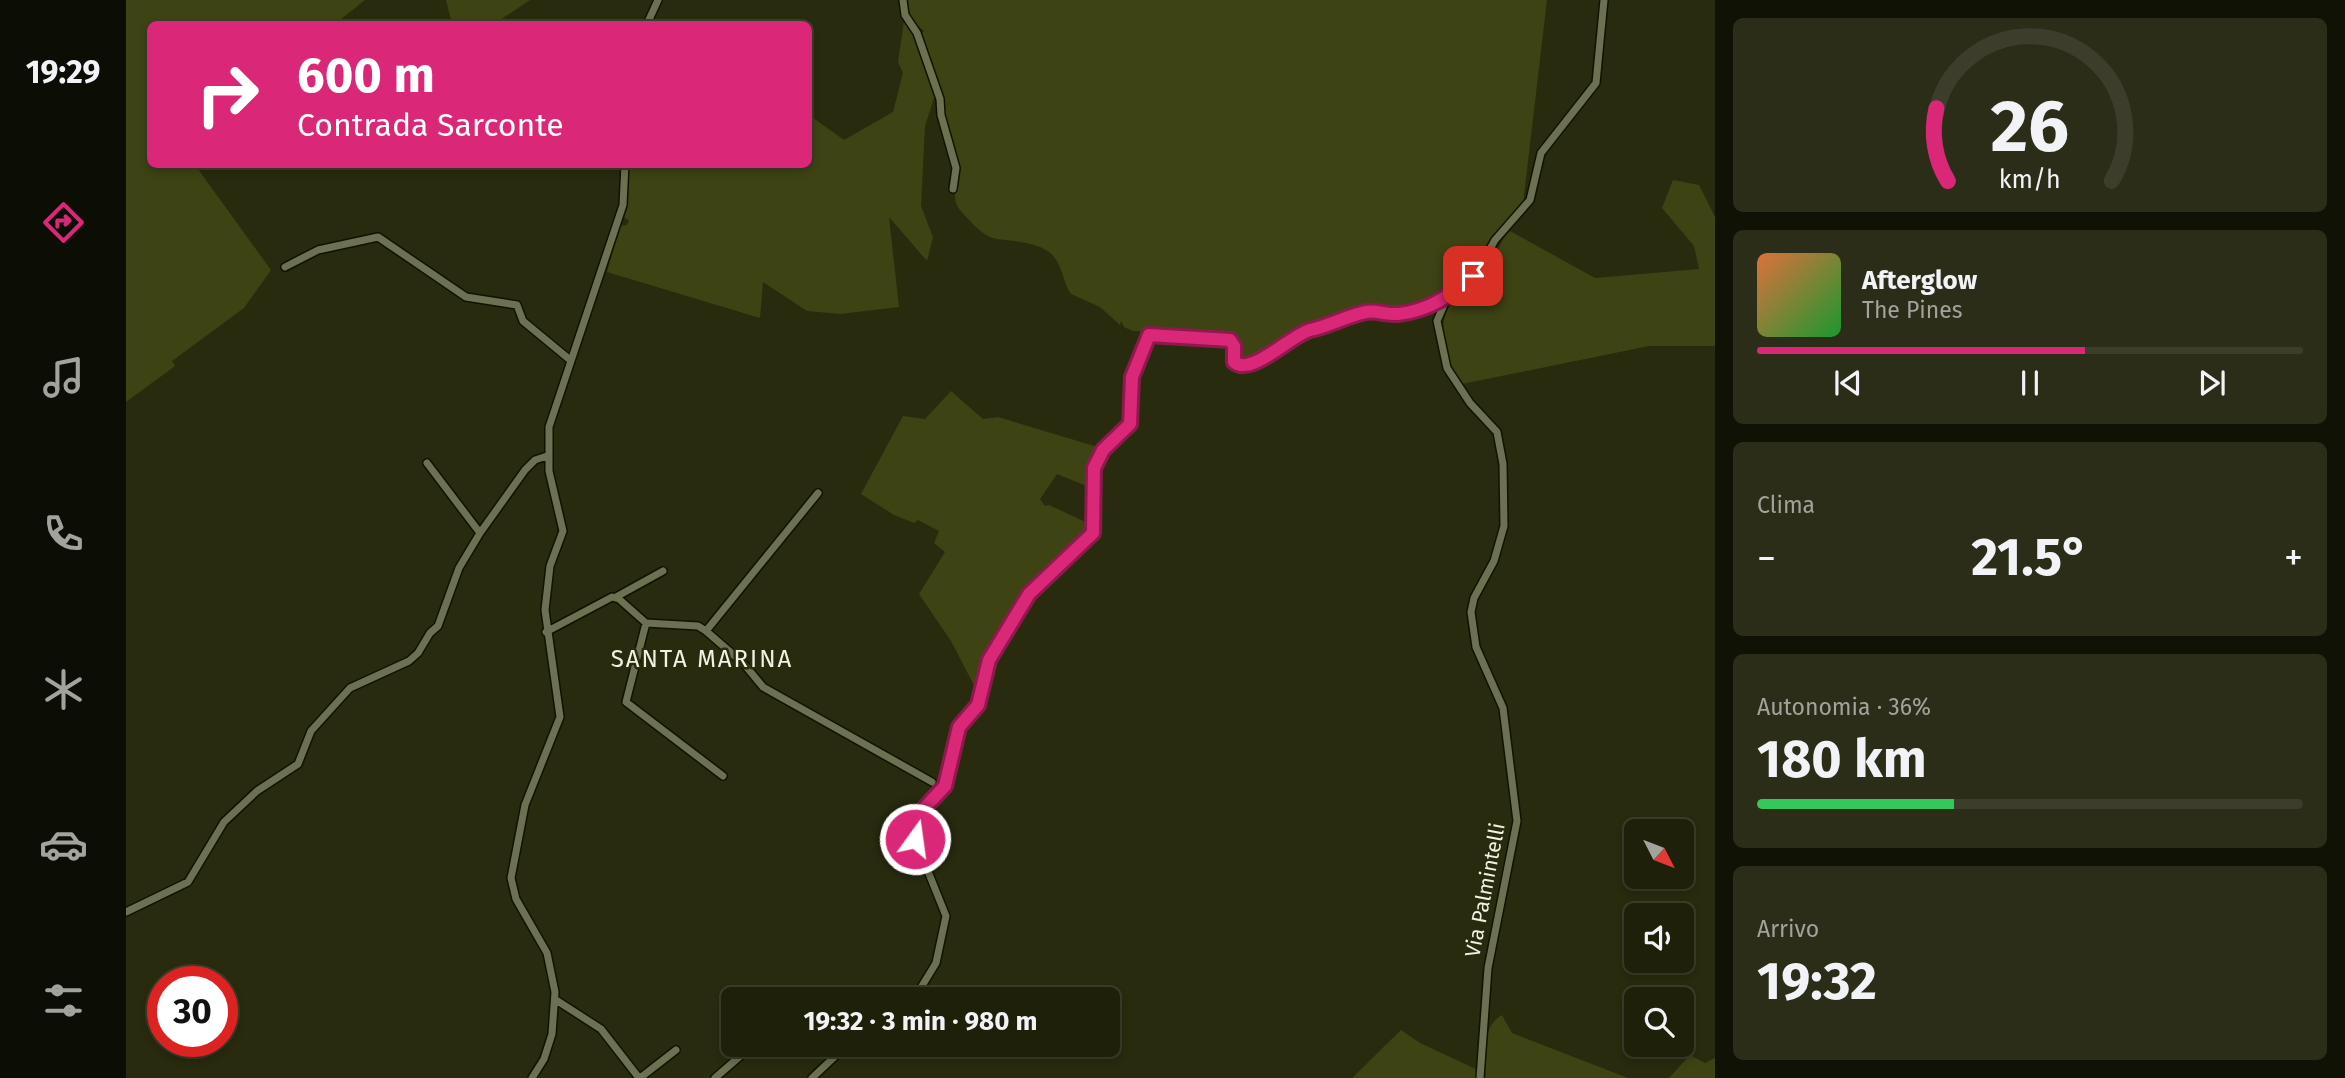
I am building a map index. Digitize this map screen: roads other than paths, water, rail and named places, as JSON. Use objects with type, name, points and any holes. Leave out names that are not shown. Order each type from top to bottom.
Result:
[{"type":"street","points":[[648,21],[658,0]]},
{"type":"street","points":[[903,0],[905,15],[917,33],[940,99],[956,169],[953,189]]},
{"type":"street","points":[[921,987],[936,963],[946,923],[944,910],[915,839],[914,819],[945,786],[959,727],[978,705],[989,660],[1029,594],[1093,533],[1094,468],[1103,450],[1130,424],[1132,377],[1149,335],[1230,340],[1234,346],[1234,362],[1239,366],[1265,358],[1304,332],[1328,327],[1360,313],[1370,311],[1399,314],[1447,299],[1477,272],[1495,240],[1530,200],[1541,153],[1596,83],[1602,50],[1604,0]]},
{"type":"street","points":[[532,1078],[548,1048],[555,1020],[556,1000],[547,953],[516,899],[511,878],[527,796],[560,717],[546,632],[547,580],[563,523],[547,456],[553,409],[602,274],[623,205],[625,168]]},
{"type":"street","points":[[285,267],[318,250],[379,237],[467,297],[517,305],[523,321],[569,359]]},
{"type":"street","name":"Via Palmintelli","points":[[1447,299],[1437,321],[1442,353],[1452,378],[1497,432],[1505,509],[1497,553],[1474,598],[1471,612],[1476,647],[1503,708],[1517,812],[1488,968],[1480,1078]]},
{"type":"street","points":[[126,912],[191,879],[223,822],[257,791],[298,764],[311,732],[350,688],[409,661],[418,653],[430,632],[438,626],[459,568],[480,533],[526,470],[535,460],[547,456]]},
{"type":"street","points":[[427,463],[480,533]]},
{"type":"street","points":[[706,631],[818,493]]},
{"type":"street","points":[[546,632],[663,571]]},
{"type":"street","points":[[616,597],[646,623],[698,626],[744,664],[763,687],[932,782]]},
{"type":"street","points":[[646,623],[625,702],[723,776]]},
{"type":"street","points":[[556,1000],[601,1029],[640,1078],[676,1050]]},
{"type":"street","points":[[715,1078],[739,1057]]},
{"type":"street","points":[[812,1078],[834,1057]]},
{"type":"district","name":"SANTA MARINA","points":[[702,659]]}]
